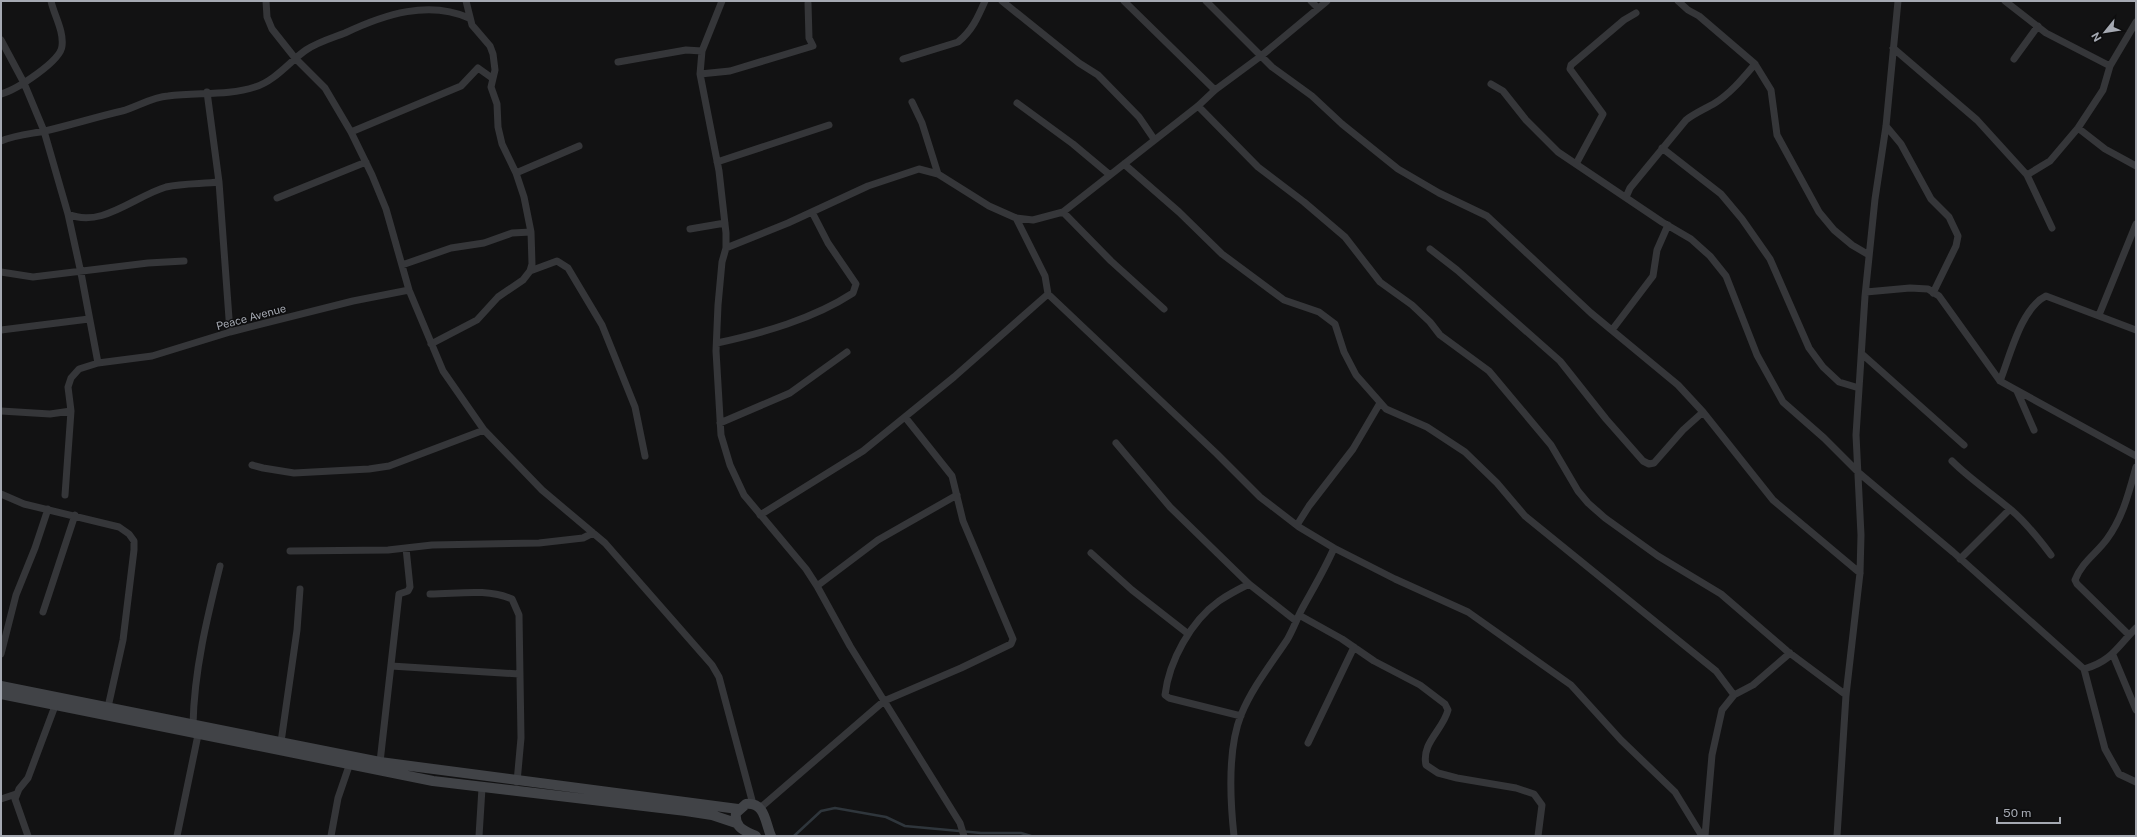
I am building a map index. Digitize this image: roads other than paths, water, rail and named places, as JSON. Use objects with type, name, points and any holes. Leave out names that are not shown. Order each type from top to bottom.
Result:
[{"type":"street","points":[[266,1],[267,17],[272,29],[295,58],[325,88],[366,162],[386,209],[409,290],[443,371],[484,430],[542,490],[593,532],[712,665],[720,677],[757,806],[771,836]]},
{"type":"street","points":[[466,1],[469,18],[475,29],[490,46],[493,54],[495,70],[491,87],[498,104],[498,127],[502,144],[516,173],[524,197],[531,232],[530,271]]},
{"type":"street","points":[[722,1],[702,50],[700,74],[717,162],[725,223],[726,248],[722,262],[717,343],[721,435],[730,465],[744,495],[806,569],[817,586],[850,646],[960,823],[964,836]]},
{"type":"street","points":[[903,59],[958,42],[974,24],[985,1]]},
{"type":"street","points":[[1002,1],[1079,63],[1098,75],[1139,117],[1154,139]]},
{"type":"street","points":[[1124,1],[1215,90]]},
{"type":"street","points":[[1206,1],[1272,67],[1312,96],[1342,124],[1398,169],[1487,216],[1591,313],[1678,385],[1703,412],[1773,500],[1860,573]]},
{"type":"street","points":[[1311,1],[1318,8]]},
{"type":"street","points":[[726,248],[812,212],[868,186],[919,169],[938,174],[989,206],[1016,218],[1033,220],[1063,212],[1154,139],[1198,106],[1215,90],[1261,56],[1327,1]]},
{"type":"street","points":[[1678,1],[1688,10],[1699,16],[1755,64],[1771,90],[1777,135],[1819,212],[1834,230],[1852,246],[1869,255]]},
{"type":"street","points":[[1837,836],[1846,695],[1860,573],[1861,535],[1856,435],[1866,292],[1869,255],[1886,126],[1898,1]]},
{"type":"street","points":[[2005,1],[2038,26],[2110,66]]},
{"type":"street","points":[[1,94],[24,83],[58,55],[62,47],[62,35],[53,2]]},
{"type":"street","points":[[700,74],[730,71],[813,46],[809,38],[808,3]]},
{"type":"street","points":[[1,141],[17,135],[44,131],[129,109],[166,96],[255,87],[266,82],[295,58],[318,43],[398,8],[431,4],[447,6],[458,10],[469,18]]},
{"type":"street","points":[[1576,164],[1603,114],[1570,69],[1571,65],[1624,20],[1636,13]]},
{"type":"street","points":[[2027,175],[2050,161],[2078,128],[2103,90],[2110,66],[2136,22]]},
{"type":"street","points":[[2014,59],[2038,26]]},
{"type":"street","points":[[1,40],[24,83],[44,131],[68,214],[98,362]]},
{"type":"street","points":[[1893,48],[1977,120],[2027,175],[2052,228]]},
{"type":"street","points":[[618,62],[686,50],[702,50]]},
{"type":"street","points":[[1626,197],[1630,188],[1686,120],[1697,111],[1715,103],[1734,88],[1755,64]]},
{"type":"street","points":[[350,132],[460,86],[478,68],[492,78]]},
{"type":"street","points":[[1491,84],[1503,91],[1545,140],[1576,164],[1691,239],[1710,256],[1726,276],[1757,355],[1783,402],[1859,473],[1960,559],[2084,669],[2105,749],[2119,774],[2136,782]]},
{"type":"street","points":[[207,92],[219,182],[230,332]]},
{"type":"street","points":[[912,102],[922,124],[938,174]]},
{"type":"street","points":[[1017,103],[1073,144],[1110,174]]},
{"type":"street","points":[[1198,106],[1258,167],[1304,202],[1345,237],[1380,282],[1412,305],[1430,322],[1440,335],[1489,371],[1551,445],[1578,491],[1588,503],[1605,518],[1658,556],[1721,594],[1790,653],[1846,695]]},
{"type":"street","points":[[717,162],[829,125]]},
{"type":"street","points":[[1886,126],[1901,144],[1931,199],[1949,217],[1958,236],[1956,246],[1933,293]]},
{"type":"street","points":[[2078,128],[2105,149],[2136,166]]},
{"type":"street","points":[[516,173],[579,146]]},
{"type":"street","points":[[1662,148],[1721,194],[1742,218],[1770,259],[1810,348],[1823,367],[1839,382],[1859,388]]},
{"type":"street","points":[[277,198],[366,162]]},
{"type":"street","points":[[1124,164],[1179,212],[1222,254],[1284,300],[1319,312],[1334,324],[1344,352],[1356,375],[1386,409],[1427,427],[1465,452],[1497,483],[1525,516],[1716,671],[1734,695]]},
{"type":"street","points":[[68,214],[77,218],[90,217],[108,213],[153,192],[168,187],[219,182]]},
{"type":"street","points":[[717,343],[758,334],[788,323],[826,307],[853,293],[856,284],[828,243],[812,212]]},
{"type":"street","points":[[1063,212],[1111,261],[1164,309]]},
{"type":"street","points":[[1016,218],[1045,276],[1048,294],[1217,454],[1260,497],[1296,525],[1334,548],[1468,612],[1549,668],[1571,685],[1621,740],[1675,792],[1703,836]]},
{"type":"street","points":[[690,229],[725,223]]},
{"type":"street","points":[[2099,315],[2136,224]]},
{"type":"street","points":[[1612,330],[1653,276],[1657,250],[1668,225]]},
{"type":"street","points":[[402,265],[451,248],[484,243],[512,233],[531,232]]},
{"type":"street","points":[[1430,249],[1457,270],[1555,356],[1643,461],[1649,464],[1654,463],[1683,430],[1703,412]]},
{"type":"street","points":[[1,272],[33,277],[81,273],[148,263],[184,261]]},
{"type":"street","points":[[431,344],[477,320],[498,297],[523,280],[530,271],[557,261],[568,268],[602,325],[635,407],[645,456]]},
{"type":"street","points":[[1866,292],[1910,288],[1928,289],[1939,296],[2000,381],[2136,456]]},
{"type":"street","name":"Peace Avenue","points":[[65,495],[71,412],[68,387],[71,378],[79,369],[98,362],[152,356],[230,332],[353,301],[409,290]]},
{"type":"street","points":[[760,515],[863,451],[954,377],[1048,294]]},
{"type":"street","points":[[2000,381],[2024,322],[2037,300],[2046,296],[2136,330]]},
{"type":"street","points":[[1,330],[89,319]]},
{"type":"street","points":[[720,423],[790,393],[847,352]]},
{"type":"street","points":[[1862,354],[1964,445]]},
{"type":"street","points":[[2017,391],[2034,430]]},
{"type":"street","points":[[1296,525],[1353,448],[1380,403]]},
{"type":"street","points":[[1,411],[50,414],[71,412]]},
{"type":"street","points":[[736,823],[736,813],[738,809],[746,804],[757,806],[884,701],[961,668],[1011,644],[1013,639],[963,521],[952,476],[905,417]]},
{"type":"street","points":[[252,464],[263,468],[294,473],[369,470],[389,466],[484,430]]},
{"type":"street","points":[[1116,443],[1170,507],[1249,584],[1297,618],[1354,647],[1374,661],[1420,685],[1445,704],[1448,710],[1446,719],[1431,738],[1424,758],[1426,765],[1438,773],[1457,778],[1516,788],[1534,794],[1542,805],[1538,836]]},
{"type":"street","points":[[1952,460],[1970,479],[2010,509],[2035,533],[2051,555]]},
{"type":"street","points":[[2129,635],[2077,584],[2075,580],[2084,562],[2107,538],[2122,513],[2136,467]]},
{"type":"street","points":[[1,494],[24,504],[119,527],[129,534],[134,541],[133,576],[123,640],[108,707]]},
{"type":"street","points":[[817,586],[878,540],[957,495]]},
{"type":"street","points":[[1,654],[16,595],[35,548],[48,509]]},
{"type":"street","points":[[1960,559],[2010,509]]},
{"type":"street","points":[[43,612],[75,516]]},
{"type":"street","points":[[290,551],[388,550],[432,545],[539,543],[582,538],[593,532]]},
{"type":"street","points":[[380,762],[399,594],[408,591],[410,587],[406,548]]},
{"type":"street","points":[[1234,836],[1231,804],[1232,754],[1241,716],[1323,573],[1334,548]]},
{"type":"street","points":[[1091,553],[1132,590],[1187,633]]},
{"type":"street","points":[[193,725],[193,698],[201,651],[220,566]]},
{"type":"street","points":[[1241,716],[1169,698],[1165,695],[1173,666],[1187,633],[1219,601],[1249,584]]},
{"type":"street","points":[[281,742],[297,630],[300,589]]},
{"type":"street","points":[[430,594],[474,592],[512,598],[519,615],[521,738],[517,782]]},
{"type":"street","points":[[2084,669],[2094,666],[2114,655],[2136,628]]},
{"type":"street","points":[[1308,743],[1354,647]]},
{"type":"street","points":[[1703,836],[1716,735],[1722,710],[1734,695],[1753,685],[1790,653]]},
{"type":"street","points":[[2114,655],[2136,710]]},
{"type":"street","points":[[390,666],[519,674]]},
{"type":"street","points":[[1,686],[380,762],[517,782],[738,809]]},
{"type":"street","points":[[1,694],[433,782],[712,815],[736,823],[742,830],[752,835]]},
{"type":"street","points":[[28,836],[15,799],[16,794],[28,778],[55,706]]},
{"type":"street","points":[[177,836],[198,735]]},
{"type":"street","points":[[331,836],[338,798],[349,766]]},
{"type":"street","points":[[480,836],[482,788]]},
{"type":"street","points":[[1,798],[16,794]]},
{"type":"waterway","points":[[794,836],[821,811],[835,808],[886,817],[905,826],[981,833],[1021,833],[1031,836]]}]
